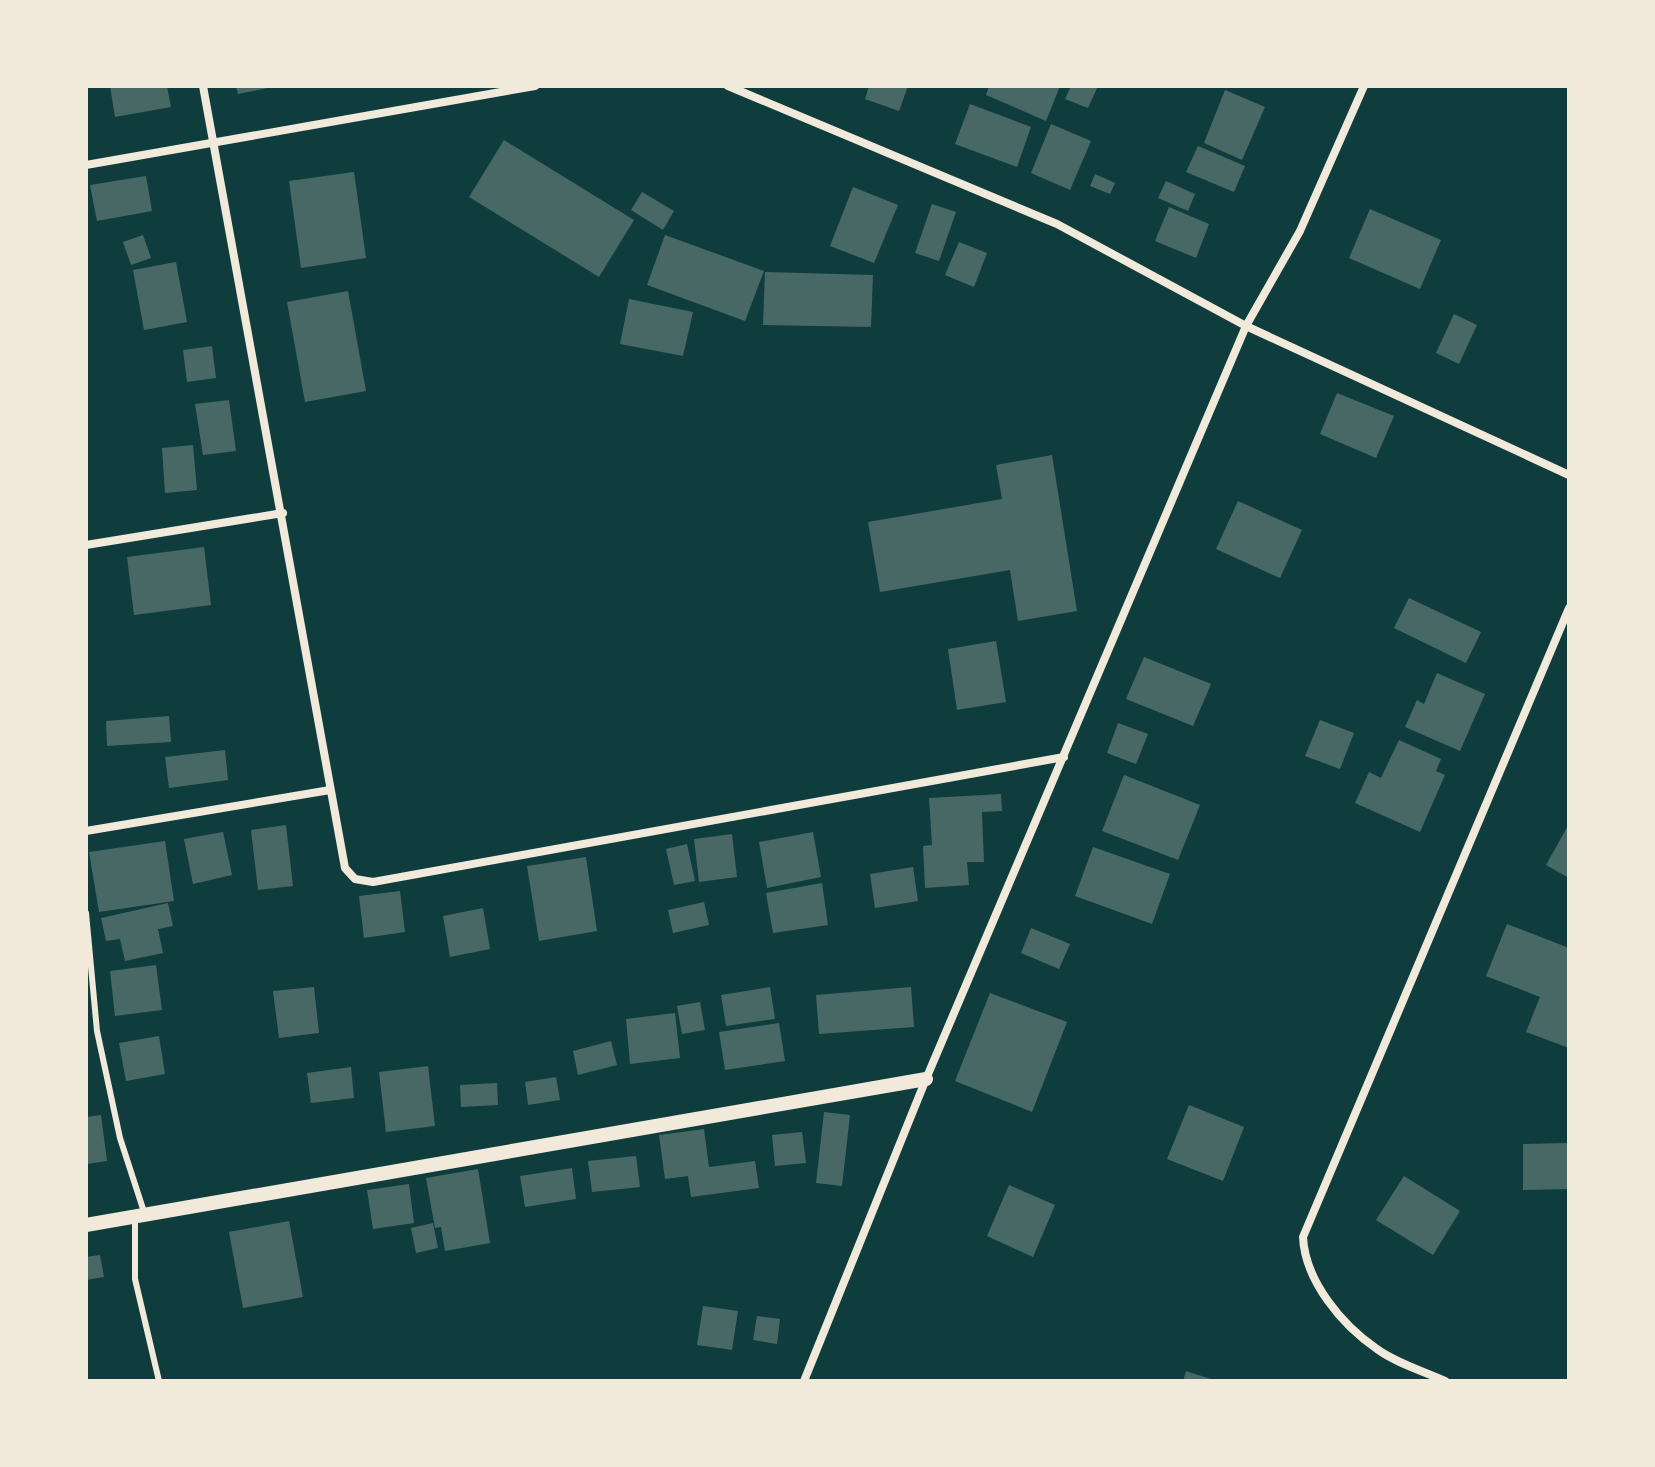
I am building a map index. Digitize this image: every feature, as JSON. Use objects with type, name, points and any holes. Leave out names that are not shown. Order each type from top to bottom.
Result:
[{"type":"street","points":[[203,86],[283,513],[330,790],[345,868],[355,879],[373,882],[1064,757]]},
{"type":"street","points":[[86,165],[214,145],[535,86]]},
{"type":"street","points":[[728,86],[1057,224],[1246,326],[1569,475]]},
{"type":"street","points":[[804,1381],[926,1079],[1246,326],[1300,231],[1364,86]]},
{"type":"street","points":[[86,545],[283,513]]},
{"type":"street","points":[[1445,1381],[1378,1350],[1350,1325],[1314,1281],[1304,1256],[1303,1237],[1569,608]]},
{"type":"street","points":[[86,831],[330,790]]},
{"type":"street","points":[[86,1225],[926,1079]]},
{"type":"lane","points":[[86,913],[97,1031],[140,1216],[135,1279],[159,1381]]},
{"type":"building","points":[[110,86],[167,86],[171,107],[115,117]]},
{"type":"building","points":[[236,86],[273,86],[273,87],[238,94]]},
{"type":"building","points":[[869,86],[908,86],[899,111],[865,99]]},
{"type":"building","points":[[989,86],[1060,86],[1046,121],[986,95]]},
{"type":"building","points":[[1071,86],[1098,86],[1088,108],[1065,99]]},
{"type":"building","points":[[1225,90],[1265,107],[1242,160],[1204,143]]},
{"type":"building","points":[[970,104],[1031,127],[1017,167],[955,144]]},
{"type":"building","points":[[1051,124],[1091,141],[1070,190],[1031,173]]},
{"type":"building","points":[[504,140],[634,220],[599,277],[469,197]]},
{"type":"building","points":[[1198,146],[1245,166],[1234,192],[1186,172]]},
{"type":"building","points":[[354,172],[366,258],[301,268],[289,181]]},
{"type":"building","points":[[1095,174],[1115,183],[1110,194],[1090,186]]},
{"type":"building","points":[[146,176],[152,211],[97,221],[90,185]]},
{"type":"building","points":[[1166,181],[1195,194],[1188,211],[1158,198]]},
{"type":"building","points":[[853,187],[898,205],[874,263],[830,246]]},
{"type":"building","points":[[642,192],[674,211],[663,230],[631,210]]},
{"type":"building","points":[[932,204],[956,212],[939,261],[915,253]]},
{"type":"building","points":[[1169,207],[1209,224],[1196,258],[1155,241]]},
{"type":"building","points":[[1370,209],[1441,240],[1420,289],[1349,258]]},
{"type":"building","points":[[143,235],[151,258],[131,265],[123,242]]},
{"type":"building","points":[[665,235],[764,271],[745,321],[647,285]]},
{"type":"building","points":[[959,242],[987,253],[974,287],[945,275]]},
{"type":"building","points":[[176,262],[187,322],[144,330],[133,270]]},
{"type":"building","points":[[765,272],[873,275],[871,327],[763,325]]},
{"type":"building","points":[[348,291],[366,391],[305,402],[287,302]]},
{"type":"building","points":[[629,299],[693,312],[683,356],[620,344]]},
{"type":"building","points":[[1454,314],[1477,325],[1459,364],[1436,353]]},
{"type":"building","points":[[212,346],[216,378],[187,382],[183,350]]},
{"type":"building","points":[[1337,393],[1394,416],[1376,458],[1320,434]]},
{"type":"building","points":[[229,400],[236,451],[203,455],[195,404]]},
{"type":"building","points":[[193,445],[197,490],[165,493],[162,448]]},
{"type":"building","points":[[1052,455],[1077,611],[1018,621],[1010,570],[880,592],[868,522],[1002,499],[996,465]]},
{"type":"building","points":[[1238,501],[1302,530],[1280,578],[1216,549]]},
{"type":"building","points":[[204,547],[211,605],[134,615],[127,557]]},
{"type":"building","points":[[1409,598],[1481,632],[1466,663],[1394,628]]},
{"type":"building","points":[[996,641],[1006,702],[957,710],[948,649]]},
{"type":"building","points":[[1144,657],[1211,684],[1193,726],[1126,699]]},
{"type":"building","points":[[1437,673],[1485,694],[1460,751],[1405,727],[1417,700],[1424,704]]},
{"type":"building","points":[[169,716],[171,742],[107,746],[106,721]]},
{"type":"building","points":[[1320,720],[1354,733],[1340,769],[1305,756]]},
{"type":"building","points":[[1118,723],[1148,734],[1136,764],[1107,753]]},
{"type":"building","points":[[1399,740],[1441,759],[1436,771],[1445,775],[1420,832],[1355,803],[1369,772],[1381,778]]},
{"type":"building","points":[[225,750],[228,780],[169,788],[165,757]]},
{"type":"building","points":[[1124,775],[1200,805],[1178,860],[1102,831]]},
{"type":"building","points":[[1001,794],[1002,811],[982,812],[984,862],[967,862],[969,885],[925,888],[923,846],[932,845],[929,798]]},
{"type":"building","points":[[1569,824],[1569,878],[1546,865]]},
{"type":"building","points":[[286,825],[293,886],[258,890],[251,830]]},
{"type":"building","points":[[223,832],[232,875],[193,884],[184,839]]},
{"type":"building","points":[[813,832],[821,877],[767,888],[759,842]]},
{"type":"building","points":[[732,834],[737,877],[699,882],[694,839]]},
{"type":"building","points":[[165,841],[174,901],[99,912],[89,852]]},
{"type":"building","points":[[687,844],[695,881],[674,885],[666,849]]},
{"type":"building","points":[[1093,847],[1170,874],[1152,924],[1075,896]]},
{"type":"building","points":[[586,857],[597,931],[539,941],[527,866]]},
{"type":"building","points":[[913,867],[918,901],[875,908],[870,874]]},
{"type":"building","points":[[822,883],[828,925],[773,933],[766,893]]},
{"type":"building","points":[[400,891],[405,932],[364,938],[359,896]]},
{"type":"building","points":[[704,902],[709,925],[673,933],[668,910]]},
{"type":"building","points":[[168,903],[173,926],[158,929],[163,953],[125,961],[120,939],[106,941],[101,918]]},
{"type":"building","points":[[483,908],[490,949],[450,957],[443,916]]},
{"type":"building","points":[[1507,924],[1569,948],[1569,1048],[1526,1032],[1540,997],[1486,976]]},
{"type":"building","points":[[1031,928],[1070,944],[1059,969],[1021,953]]},
{"type":"building","points":[[156,965],[162,1010],[115,1016],[110,971]]},
{"type":"building","points":[[314,987],[319,1033],[279,1038],[273,991]]},
{"type":"building","points":[[770,987],[775,1019],[726,1026],[721,995]]},
{"type":"building","points":[[911,987],[914,1027],[819,1034],[816,995]]},
{"type":"building","points":[[990,993],[1067,1022],[1032,1112],[955,1081]]},
{"type":"building","points":[[700,1002],[705,1030],[682,1034],[677,1006]]},
{"type":"building","points":[[675,1013],[680,1058],[630,1064],[626,1019]]},
{"type":"building","points":[[779,1023],[785,1061],[725,1070],[719,1032]]},
{"type":"building","points":[[159,1036],[165,1074],[126,1081],[119,1043]]},
{"type":"building","points":[[611,1041],[617,1065],[578,1075],[573,1051]]},
{"type":"building","points":[[428,1066],[435,1126],[386,1132],[379,1072]]},
{"type":"building","points":[[351,1067],[354,1098],[311,1103],[307,1073]]},
{"type":"building","points":[[556,1077],[560,1100],[528,1105],[525,1082]]},
{"type":"building","points":[[497,1083],[498,1105],[461,1107],[460,1085]]},
{"type":"building","points":[[1189,1105],[1244,1127],[1223,1181],[1167,1159]]},
{"type":"building","points":[[824,1112],[850,1115],[842,1186],[816,1183]]},
{"type":"building","points":[[101,1115],[107,1161],[86,1164],[86,1117]]},
{"type":"building","points":[[704,1129],[709,1167],[755,1161],[759,1188],[691,1197],[688,1176],[665,1179],[659,1135]]},
{"type":"building","points":[[802,1132],[806,1163],[775,1166],[772,1135]]},
{"type":"building","points":[[1568,1143],[1569,1189],[1523,1190],[1523,1144]]},
{"type":"building","points":[[636,1156],[640,1187],[592,1192],[588,1161]]},
{"type":"building","points":[[572,1168],[576,1199],[525,1207],[520,1176]]},
{"type":"building","points":[[478,1169],[490,1243],[445,1251],[441,1227],[435,1228],[426,1178]]},
{"type":"building","points":[[1404,1176],[1460,1211],[1433,1255],[1376,1220]]},
{"type":"building","points":[[409,1184],[414,1223],[373,1229],[367,1190]]},
{"type":"building","points":[[1009,1185],[1055,1205],[1033,1257],[987,1236]]},
{"type":"building","points":[[289,1221],[303,1297],[243,1308],[229,1232]]},
{"type":"building","points":[[433,1223],[438,1248],[416,1253],[411,1228]]},
{"type":"building","points":[[100,1255],[104,1277],[86,1280],[86,1257]]},
{"type":"building","points":[[703,1306],[738,1311],[732,1350],[697,1345]]},
{"type":"building","points":[[757,1316],[780,1319],[777,1344],[753,1340]]},
{"type":"building","points":[[1186,1371],[1214,1380],[1214,1381],[1183,1381]]}]
